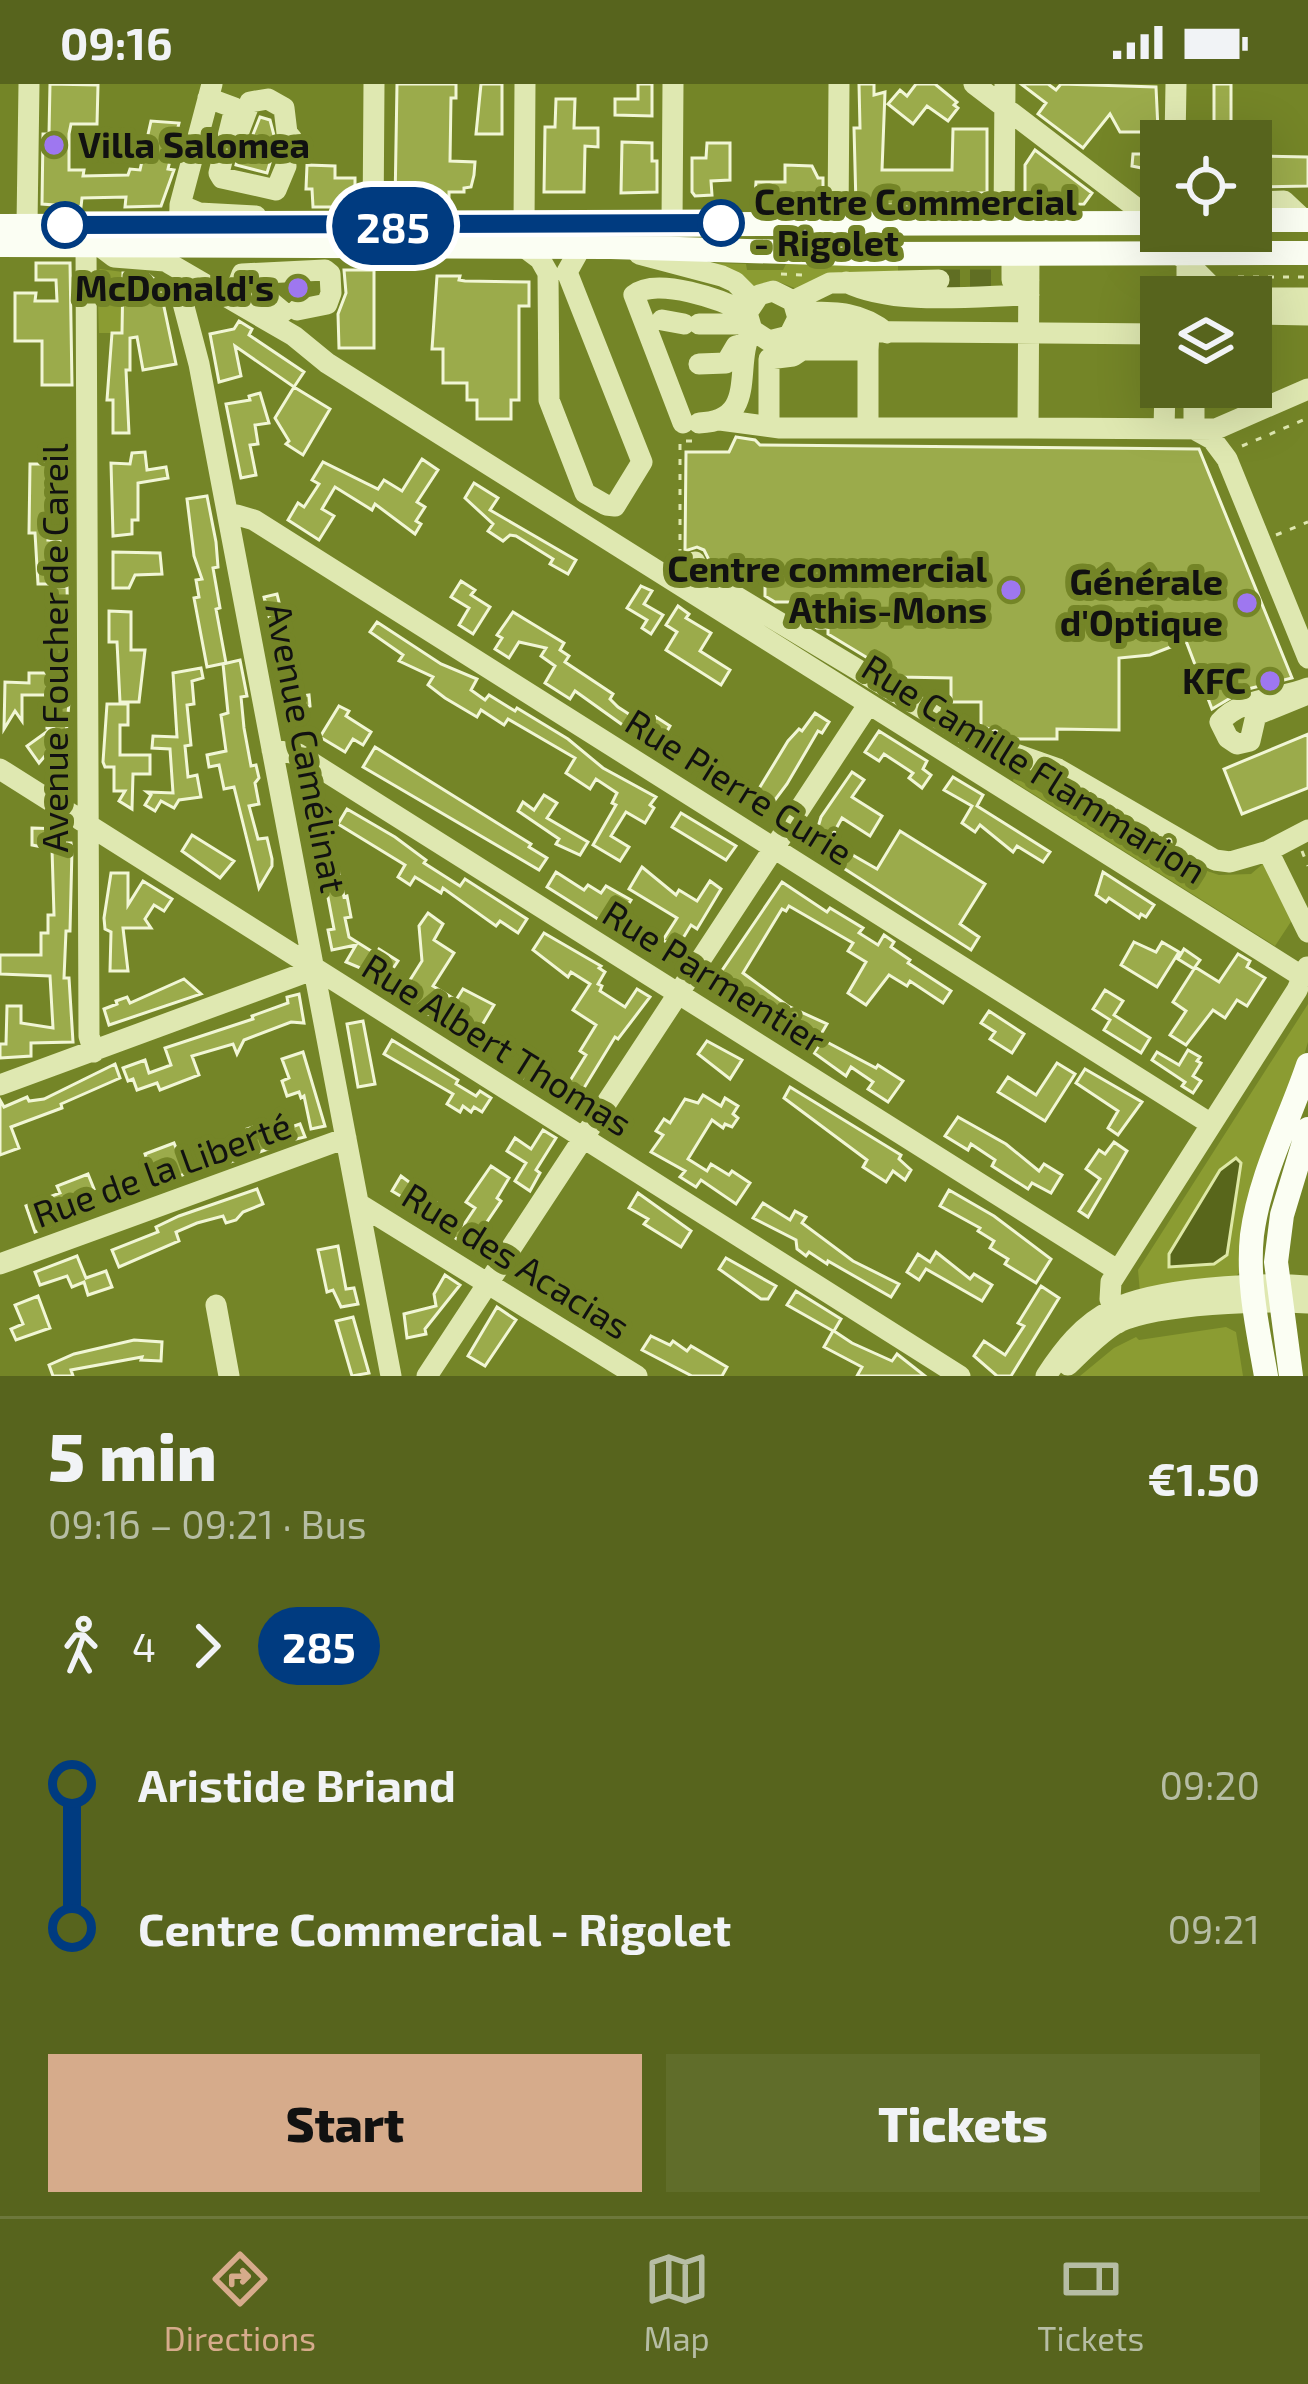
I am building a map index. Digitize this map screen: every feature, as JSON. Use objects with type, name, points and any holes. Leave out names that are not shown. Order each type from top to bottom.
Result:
[{"type":"main road","points":[[1272,220],[1306,220]]},
{"type":"main road","points":[[0,244],[524,236],[672,223],[1004,224],[1140,238]]},
{"type":"main road","points":[[0,226],[183,242],[287,225],[373,226],[524,236],[581,247],[853,254],[1018,274],[1140,247]]},
{"type":"main road","points":[[1272,250],[1308,253]]},
{"type":"main road","points":[[1291,1376],[1251,1249],[1257,1207],[1308,1065]]},
{"type":"main road","points":[[1266,1376],[1266,1293],[1282,1215],[1308,1129]]},
{"type":"street","points":[[27,226],[28,84]]},
{"type":"street","points":[[373,226],[374,84]]},
{"type":"street","points":[[525,84],[524,236],[548,273],[549,400],[585,493],[615,506],[642,462],[567,272],[581,247]]},
{"type":"street","points":[[672,223],[673,84]]},
{"type":"street","points":[[838,224],[839,84]]},
{"type":"street","points":[[974,84],[1140,217]]},
{"type":"street","points":[[1004,224],[1005,84]]},
{"type":"street","points":[[1175,120],[1176,84]]},
{"type":"street","points":[[207,88],[234,106],[219,173],[222,178],[276,190],[286,166]]},
{"type":"street","name":"Avenue Camélinat","points":[[207,88],[183,242],[183,303],[200,364],[392,1376]]},
{"type":"street","points":[[227,140],[237,139],[246,107],[261,99],[284,108],[292,139]]},
{"type":"street","points":[[1272,201],[1284,201],[1306,220]]},
{"type":"street","name":"Rue Camille Flammarion","points":[[183,242],[680,587],[1306,971]]},
{"type":"street","name":"Avenue Foucher de Careil","points":[[92,244],[88,1036],[94,1052]]},
{"type":"street","points":[[611,247],[735,282],[749,322],[743,388],[737,404],[696,426]]},
{"type":"street","points":[[1179,252],[1202,276]]},
{"type":"street","points":[[846,283],[862,291],[891,295],[1018,274],[1029,334],[1028,428]]},
{"type":"street","points":[[749,322],[667,321],[634,295],[651,286],[720,300],[749,322],[769,341],[783,340],[795,314],[824,284],[939,280]]},
{"type":"street","points":[[659,366],[726,362],[773,291],[795,314],[875,339]]},
{"type":"street","points":[[1272,298],[1308,298]]},
{"type":"street","points":[[1272,314],[1308,315]]},
{"type":"street","points":[[667,321],[659,366],[696,426]]},
{"type":"street","points":[[769,425],[769,359],[802,350],[875,339],[1140,334]]},
{"type":"street","points":[[868,428],[875,339]]},
{"type":"street","points":[[696,426],[1216,429],[1308,389]]},
{"type":"street","points":[[1164,408],[1164,429]]},
{"type":"street","points":[[1194,408],[1194,429]]},
{"type":"street","points":[[1194,429],[1212,439],[1227,459],[1308,658]]},
{"type":"street","name":"Rue Pierre Curie","points":[[228,517],[237,514],[254,520],[1211,1124]]},
{"type":"street","points":[[695,562],[699,574],[973,740],[1058,769],[1215,860],[1230,862],[1268,851],[1308,830]]},
{"type":"street","points":[[427,1376],[868,705]]},
{"type":"street","name":"Rue Parmentier","points":[[272,750],[298,754],[1117,1270]]},
{"type":"street","name":"Rue Albert Thomas","points":[[0,769],[960,1376]]},
{"type":"street","points":[[1268,851],[1308,932]]},
{"type":"street","points":[[0,1085],[314,970]]},
{"type":"street","points":[[1116,1316],[1109,1290],[1117,1270],[1306,971]]},
{"type":"street","name":"Rue de la Liberté","points":[[0,1264],[346,1138]]},
{"type":"street","name":"Rue des Acacias","points":[[359,1204],[637,1376]]},
{"type":"street","points":[[1046,1376],[1084,1329],[1146,1298],[1266,1293],[1308,1286]]},
{"type":"street","points":[[1266,1293],[1308,1303]]},
{"type":"street","points":[[216,1305],[229,1376]]},
{"type":"street","points":[[1056,1376],[1116,1316]]},
{"type":"path","points":[[1272,282],[1308,277]]},
{"type":"path","points":[[1232,450],[1308,418]]},
{"type":"path","points":[[680,587],[680,441],[696,426]]},
{"type":"path","points":[[1268,538],[1308,522]]},
{"type":"shaded area","points":[[713,263],[746,264],[747,270],[783,270],[786,264],[898,266],[898,277],[831,274],[797,289],[774,280],[751,287]]},
{"type":"shaded area","points":[[100,269],[123,272],[122,333],[99,333]]},
{"type":"shaded area","points":[[1014,777],[1056,801],[1059,781],[1201,869],[1219,875],[1251,874],[1264,863],[1294,917],[1275,946],[1013,781]]},
{"type":"shaded area","points":[[1308,1004],[1308,1042],[1240,1272],[1235,1277],[1140,1293],[1138,1270]]},
{"type":"shaded area","points":[[1236,1158],[1241,1163],[1227,1255],[1214,1264],[1169,1267],[1169,1254],[1220,1170]]},
{"type":"shaded area","points":[[1226,1327],[1236,1332],[1243,1376],[1080,1376],[1136,1337]]},
{"type":"building","points":[[50,84],[98,85],[97,124],[71,124],[69,134],[69,170],[84,170],[83,176],[128,175],[130,169],[140,170],[151,121],[179,123],[168,169],[174,170],[161,206],[125,207],[126,197],[82,198],[81,207],[42,204],[43,134],[49,134]]},
{"type":"building","points":[[397,84],[456,84],[456,98],[451,98],[450,161],[475,162],[471,187],[449,192],[449,205],[395,204]]},
{"type":"building","points":[[481,84],[502,84],[502,134],[476,134]]},
{"type":"building","points":[[638,84],[652,84],[652,116],[615,115],[615,99],[638,99]]},
{"type":"building","points":[[859,84],[874,84],[874,95],[885,92],[882,170],[952,170],[953,129],[987,129],[987,193],[945,193],[945,205],[856,205],[854,128],[860,128]]},
{"type":"building","points":[[916,84],[935,84],[957,102],[948,121],[927,106],[913,124],[888,104],[900,90],[907,96]]},
{"type":"building","points":[[1021,84],[1048,84],[1056,90],[1061,84],[1156,87],[1158,120],[1140,120],[1140,132],[1120,132],[1110,114],[1083,148],[1038,114],[1046,103]]},
{"type":"building","points":[[1214,84],[1231,84],[1231,120],[1214,120]]},
{"type":"building","points":[[556,99],[575,99],[574,128],[598,128],[598,147],[585,146],[584,192],[544,192],[545,127],[555,127]]},
{"type":"building","points":[[260,117],[270,120],[276,143],[267,173],[236,165],[241,146],[252,137]]},
{"type":"building","points":[[622,142],[652,143],[657,192],[621,193]]},
{"type":"building","points":[[707,143],[730,143],[730,180],[711,181],[712,195],[695,196],[692,158],[706,158]]},
{"type":"building","points":[[1035,150],[1092,193],[1084,204],[1025,205],[1025,165]]},
{"type":"building","points":[[1133,154],[1140,154],[1140,168],[1132,166]]},
{"type":"building","points":[[1272,156],[1308,157],[1308,186],[1272,187]]},
{"type":"building","points":[[307,165],[335,166],[335,178],[355,178],[355,207],[313,207],[312,189],[306,189]]},
{"type":"building","points":[[785,165],[812,166],[818,178],[823,178],[823,191],[817,191],[817,197],[755,197],[756,182],[785,182]]},
{"type":"building","points":[[36,263],[70,263],[72,385],[42,385],[42,341],[15,341],[15,293],[36,293],[35,301],[57,301],[56,280],[36,280]]},
{"type":"building","points":[[344,270],[374,270],[374,348],[339,348]]},
{"type":"building","points":[[123,273],[149,275],[159,283],[176,364],[143,370],[137,337],[130,338],[130,370],[126,370],[129,433],[113,433],[113,400],[107,400],[112,333],[122,333]]},
{"type":"building","points":[[437,276],[529,282],[529,306],[519,306],[519,400],[511,400],[511,419],[477,419],[477,400],[467,400],[467,383],[443,383],[443,349],[432,349]]},
{"type":"building","points":[[239,321],[252,329],[249,335],[304,372],[294,387],[235,346],[241,376],[219,382],[210,334],[234,329]]},
{"type":"building","points":[[294,387],[330,409],[303,455],[286,444],[289,441],[275,418]]},
{"type":"building","points":[[260,393],[269,423],[255,425],[258,444],[250,445],[256,475],[241,478],[226,404]]},
{"type":"building","name":"Centre commercial Athis-Mons","points":[[736,437],[760,445],[1199,449],[1292,678],[1244,690],[1212,709],[1186,641],[1150,655],[1119,658],[1119,730],[1057,729],[1057,739],[1018,739],[981,726],[981,702],[951,702],[951,678],[899,677],[828,634],[828,628],[817,628],[797,615],[797,602],[775,602],[765,596],[765,577],[734,577],[711,564],[704,550],[685,551],[686,452],[729,452]]},
{"type":"building","points":[[145,452],[147,470],[166,467],[168,478],[138,483],[138,520],[132,520],[132,534],[113,536],[111,463],[130,464],[132,453]]},
{"type":"building","points":[[422,459],[438,470],[417,502],[425,507],[415,534],[375,504],[372,510],[335,487],[322,509],[334,516],[319,540],[288,520],[298,503],[304,507],[319,484],[312,480],[323,462],[378,489],[384,480],[402,491]]},
{"type":"building","points":[[30,464],[52,464],[48,540],[60,540],[57,584],[38,584],[35,533],[29,533]]},
{"type":"building","points":[[474,483],[498,498],[490,510],[576,560],[568,574],[516,536],[503,541],[488,531],[493,524],[465,498]]},
{"type":"building","points":[[207,496],[218,567],[213,568],[220,608],[216,609],[226,663],[207,667],[194,598],[199,597],[196,580],[202,579],[194,556],[187,499]]},
{"type":"building","points":[[113,552],[160,553],[162,574],[135,575],[129,588],[113,588]]},
{"type":"building","points":[[461,581],[475,590],[471,595],[490,607],[473,634],[459,625],[469,608],[451,597]]},
{"type":"building","points":[[641,586],[652,591],[644,604],[663,615],[651,634],[642,628],[647,620],[627,608]]},
{"type":"building","points":[[53,587],[67,587],[69,668],[48,668]]},
{"type":"building","points":[[277,594],[302,696],[309,695],[310,706],[287,710],[282,666],[264,597]]},
{"type":"building","points":[[678,606],[689,614],[686,618],[711,633],[700,651],[730,670],[721,685],[666,650],[677,632],[666,625]]},
{"type":"building","points":[[109,611],[131,612],[131,650],[145,650],[139,702],[120,702],[117,642],[109,642]]},
{"type":"building","points":[[513,612],[564,643],[560,650],[569,656],[565,662],[613,694],[610,699],[618,707],[638,720],[652,725],[656,717],[670,726],[666,733],[679,742],[671,755],[661,744],[641,731],[638,736],[575,691],[570,699],[545,683],[555,666],[541,656],[546,648],[519,642],[509,658],[495,649],[502,638],[497,635]]},
{"type":"building","points":[[377,622],[441,664],[477,679],[471,690],[485,700],[489,695],[517,708],[568,739],[603,768],[656,797],[645,823],[626,812],[611,836],[629,847],[620,861],[593,845],[616,805],[612,803],[617,793],[596,779],[590,789],[566,773],[575,758],[508,719],[504,725],[481,710],[477,717],[445,698],[428,685],[433,677],[399,661],[403,655],[370,632]]},
{"type":"building","points":[[240,660],[247,696],[241,697],[244,728],[251,766],[256,765],[259,778],[255,783],[259,804],[249,806],[258,839],[267,838],[272,859],[259,888],[234,787],[224,789],[219,765],[209,767],[207,755],[226,751],[221,715],[228,713],[223,664]]},
{"type":"building","points":[[201,668],[203,678],[192,681],[194,704],[187,705],[191,745],[185,746],[188,777],[197,775],[201,797],[179,800],[174,808],[161,801],[155,811],[145,805],[151,795],[147,792],[173,793],[170,749],[152,748],[153,736],[177,737],[173,673]]},
{"type":"building","points":[[29,673],[48,673],[47,695],[22,695],[22,721],[15,711],[4,729],[5,682],[29,683]]},
{"type":"building","points":[[48,702],[69,703],[64,756],[69,756],[69,774],[49,774],[50,750],[39,763],[27,746],[52,728],[47,728]]},
{"type":"building","points":[[107,704],[128,704],[128,725],[120,725],[120,755],[150,755],[150,774],[133,774],[132,809],[119,801],[125,791],[114,791],[114,767],[105,767],[103,762]]},
{"type":"building","points":[[339,706],[371,732],[363,745],[353,739],[345,752],[320,737]]},
{"type":"building","points":[[815,713],[829,722],[822,733],[818,731],[787,784],[775,800],[769,796],[759,811],[749,805],[788,741]]},
{"type":"building","points":[[879,731],[927,761],[923,769],[931,775],[922,788],[909,778],[913,773],[884,754],[879,761],[865,752]]},
{"type":"building","points":[[1308,734],[1308,788],[1242,814],[1224,769]]},
{"type":"building","points":[[375,747],[531,844],[547,858],[539,870],[363,767]]},
{"type":"building","points":[[852,772],[864,780],[852,797],[882,816],[870,836],[842,818],[832,836],[818,827],[821,817]]},
{"type":"building","points":[[953,777],[983,795],[977,806],[1050,852],[1043,862],[1017,846],[1013,852],[980,825],[975,832],[962,823],[972,806],[944,790]]},
{"type":"building","points":[[544,795],[557,803],[547,818],[588,842],[580,855],[556,844],[559,839],[518,811],[523,802],[534,810]]},
{"type":"building","points":[[347,809],[395,837],[460,886],[465,879],[527,919],[518,933],[500,921],[496,926],[443,888],[441,893],[415,877],[410,885],[398,877],[405,865],[338,824]]},
{"type":"building","points":[[681,813],[736,846],[726,860],[672,827]]},
{"type":"building","points":[[32,828],[61,829],[61,843],[71,843],[64,978],[69,978],[73,1042],[31,1043],[31,1056],[0,1058],[0,1044],[6,1044],[7,1006],[21,1006],[21,1023],[53,1028],[50,976],[0,974],[0,955],[41,955],[41,933],[48,933],[48,915],[54,915],[52,849],[32,845]]},
{"type":"building","points":[[326,829],[335,878],[339,872],[347,896],[349,937],[398,961],[386,979],[346,962],[356,945],[332,950],[328,930],[334,929],[326,887],[309,833]]},
{"type":"building","points":[[900,831],[985,884],[960,924],[979,937],[971,950],[823,855],[830,842],[877,869]]},
{"type":"building","points":[[192,835],[234,861],[220,878],[182,851]]},
{"type":"building","points":[[642,867],[676,895],[679,890],[697,901],[710,881],[721,889],[697,929],[691,925],[677,948],[663,940],[677,918],[629,889]]},
{"type":"building","points":[[556,872],[584,890],[588,885],[601,893],[606,886],[631,900],[621,916],[656,936],[647,950],[547,887]]},
{"type":"building","points":[[1103,872],[1154,905],[1146,917],[1141,914],[1139,918],[1096,895]]},
{"type":"building","points":[[111,873],[128,873],[128,905],[143,881],[172,899],[164,911],[154,905],[145,919],[151,928],[123,928],[128,971],[110,971],[111,932],[105,929],[104,918]]},
{"type":"building","points":[[782,882],[827,912],[830,908],[863,928],[859,933],[878,945],[884,935],[894,942],[891,947],[908,963],[951,991],[943,1003],[910,981],[907,986],[889,975],[866,1005],[848,993],[866,962],[848,951],[853,943],[789,906],[782,909],[743,973],[788,1006],[827,1024],[817,1041],[759,1011],[764,1005],[721,972]]},
{"type":"building","points":[[428,913],[443,924],[434,940],[454,953],[433,986],[456,1000],[463,989],[494,1005],[478,1032],[446,1007],[438,1020],[410,1003],[419,986],[410,980],[422,961],[419,926]]},
{"type":"building","points":[[544,933],[601,966],[605,972],[598,984],[600,991],[625,1007],[637,989],[650,997],[615,1037],[573,1106],[517,1074],[527,1058],[568,1084],[586,1055],[580,1051],[596,1025],[573,1010],[590,984],[571,972],[568,977],[533,950]]},
{"type":"building","points":[[1134,942],[1156,952],[1162,942],[1179,952],[1157,987],[1121,965]]},
{"type":"building","points":[[1184,949],[1200,960],[1195,967],[1219,982],[1238,954],[1250,961],[1247,967],[1265,978],[1247,1006],[1237,1000],[1225,1018],[1213,1010],[1186,1045],[1170,1035],[1186,1011],[1173,1002],[1194,969],[1178,959]]},
{"type":"building","points":[[184,979],[201,994],[109,1025],[104,1009],[116,1001],[127,997],[130,1003]]},
{"type":"building","points":[[1105,990],[1123,1001],[1114,1015],[1150,1038],[1141,1053],[1104,1030],[1110,1020],[1093,1009]]},
{"type":"building","points":[[299,994],[304,1023],[291,1022],[244,1040],[237,1054],[233,1044],[192,1056],[199,1075],[160,1090],[157,1083],[137,1090],[133,1079],[128,1081],[123,1068],[145,1060],[149,1073],[171,1065],[165,1048],[253,1019]]},
{"type":"building","points":[[989,1011],[1024,1034],[1012,1053],[990,1039],[995,1032],[981,1023]]},
{"type":"building","points":[[363,1021],[375,1084],[358,1087],[347,1024]]},
{"type":"building","points":[[392,1040],[476,1096],[480,1091],[491,1098],[482,1112],[463,1106],[460,1112],[447,1104],[453,1094],[384,1054]]},
{"type":"building","points":[[823,1040],[903,1081],[888,1102],[868,1089],[873,1082],[851,1067],[846,1076],[814,1053]]},
{"type":"building","points":[[707,1041],[742,1060],[730,1079],[698,1054]]},
{"type":"building","points":[[1188,1050],[1201,1063],[1193,1076],[1201,1081],[1193,1093],[1152,1060],[1157,1052],[1179,1065]]},
{"type":"building","points":[[303,1052],[325,1126],[311,1129],[304,1096],[299,1092],[287,1096],[282,1081],[289,1078],[282,1059]]},
{"type":"building","points":[[1057,1063],[1075,1074],[1045,1121],[998,1092],[1008,1077],[1036,1095]]},
{"type":"building","points":[[115,1064],[120,1078],[11,1127],[19,1148],[0,1155],[0,1100],[4,1107],[27,1097],[29,1101],[44,1099]]},
{"type":"building","points":[[1085,1069],[1142,1102],[1118,1135],[1108,1128],[1118,1111],[1076,1083]]},
{"type":"building","points":[[790,1087],[901,1155],[899,1159],[911,1170],[905,1180],[893,1171],[886,1182],[863,1167],[867,1160],[784,1098]]},
{"type":"building","points":[[703,1095],[721,1106],[725,1098],[738,1106],[733,1114],[738,1118],[732,1127],[725,1124],[723,1128],[712,1120],[688,1159],[707,1171],[711,1164],[729,1175],[732,1171],[750,1183],[736,1204],[701,1180],[696,1187],[680,1177],[685,1171],[651,1152],[663,1135],[656,1131],[664,1119],[670,1123],[685,1099],[698,1103]]},
{"type":"building","points":[[958,1117],[1006,1144],[1039,1171],[1044,1164],[1062,1175],[1051,1193],[1032,1183],[1028,1189],[992,1166],[995,1160],[971,1144],[968,1150],[945,1136]]},
{"type":"building","points":[[262,1124],[264,1130],[281,1124],[283,1130],[300,1124],[305,1137],[213,1168],[208,1154],[250,1138],[247,1129]]},
{"type":"building","points":[[543,1130],[556,1138],[536,1170],[540,1173],[530,1191],[515,1181],[526,1163],[507,1151],[515,1138],[531,1149]]},
{"type":"building","points":[[1114,1142],[1127,1151],[1088,1217],[1079,1211],[1100,1179],[1086,1169],[1099,1150],[1105,1154]]},
{"type":"building","points":[[174,1143],[179,1155],[184,1153],[190,1172],[156,1185],[145,1154]]},
{"type":"building","points":[[491,1166],[509,1178],[497,1198],[501,1201],[474,1241],[464,1235],[460,1241],[441,1229],[448,1217],[463,1226],[475,1208],[466,1202]]},
{"type":"building","points":[[88,1174],[94,1189],[69,1199],[73,1210],[66,1212],[69,1218],[35,1232],[26,1206],[60,1193],[57,1186]]},
{"type":"building","points":[[401,1176],[436,1202],[429,1213],[392,1191]]},
{"type":"building","points":[[257,1189],[263,1204],[236,1220],[226,1223],[223,1216],[197,1223],[176,1232],[179,1241],[119,1267],[112,1250],[158,1232],[156,1227],[179,1216]]},
{"type":"building","points":[[949,1190],[994,1216],[1051,1259],[1036,1283],[1005,1264],[1008,1259],[990,1248],[994,1241],[980,1228],[940,1206]]},
{"type":"building","points":[[638,1193],[691,1231],[681,1247],[644,1224],[648,1219],[629,1208]]},
{"type":"building","points":[[763,1203],[790,1220],[795,1211],[806,1217],[802,1223],[853,1261],[899,1284],[891,1297],[828,1261],[809,1252],[806,1256],[797,1249],[796,1240],[753,1218]]},
{"type":"building","points":[[338,1246],[346,1289],[354,1288],[358,1304],[341,1307],[333,1290],[327,1292],[318,1250]]},
{"type":"building","points":[[936,1252],[970,1279],[974,1274],[992,1285],[982,1301],[926,1269],[919,1280],[907,1272],[918,1254],[930,1262]]},
{"type":"building","points":[[77,1256],[86,1278],[106,1271],[112,1287],[88,1295],[84,1282],[72,1287],[67,1276],[40,1285],[35,1272]]},
{"type":"building","points":[[726,1258],[776,1286],[768,1299],[761,1299],[719,1269]]},
{"type":"building","points":[[445,1275],[460,1285],[425,1329],[426,1334],[407,1338],[404,1314],[436,1306],[434,1294]]},
{"type":"building","points":[[1041,1286],[1059,1298],[1011,1376],[997,1376],[974,1356],[984,1341],[1005,1355]]},
{"type":"building","points":[[796,1291],[841,1319],[834,1331],[852,1343],[892,1361],[897,1354],[925,1376],[857,1376],[862,1367],[824,1347],[833,1331],[787,1305]]},
{"type":"building","points":[[38,1296],[50,1328],[16,1340],[11,1329],[23,1324],[15,1305]]},
{"type":"building","points":[[497,1307],[516,1320],[485,1366],[468,1356]]},
{"type":"building","points":[[353,1317],[369,1373],[352,1376],[336,1321]]},
{"type":"building","points":[[651,1336],[670,1345],[673,1341],[687,1351],[691,1346],[727,1367],[722,1376],[692,1376],[642,1350]]},
{"type":"building","points":[[134,1340],[162,1342],[161,1361],[142,1357],[71,1370],[73,1376],[53,1376],[49,1365]]},
{"type":"tunnel","points":[[939,280],[996,280]]},
{"type":"bus line","name":"285","points":[[65,225],[721,223]]},
{"type":"place","name":"Villa Salomea","points":[[54,145]]},
{"type":"place","name":"Centre Commercial - Rigolet","points":[[721,223]]},
{"type":"place","name":"McDonald's","points":[[298,288]]},
{"type":"place","name":"Centre commercial Athis-Mons","points":[[1011,590]]},
{"type":"place","name":"Générale d'Optique","points":[[1247,603]]},
{"type":"place","name":"KFC","points":[[1270,681]]}]
